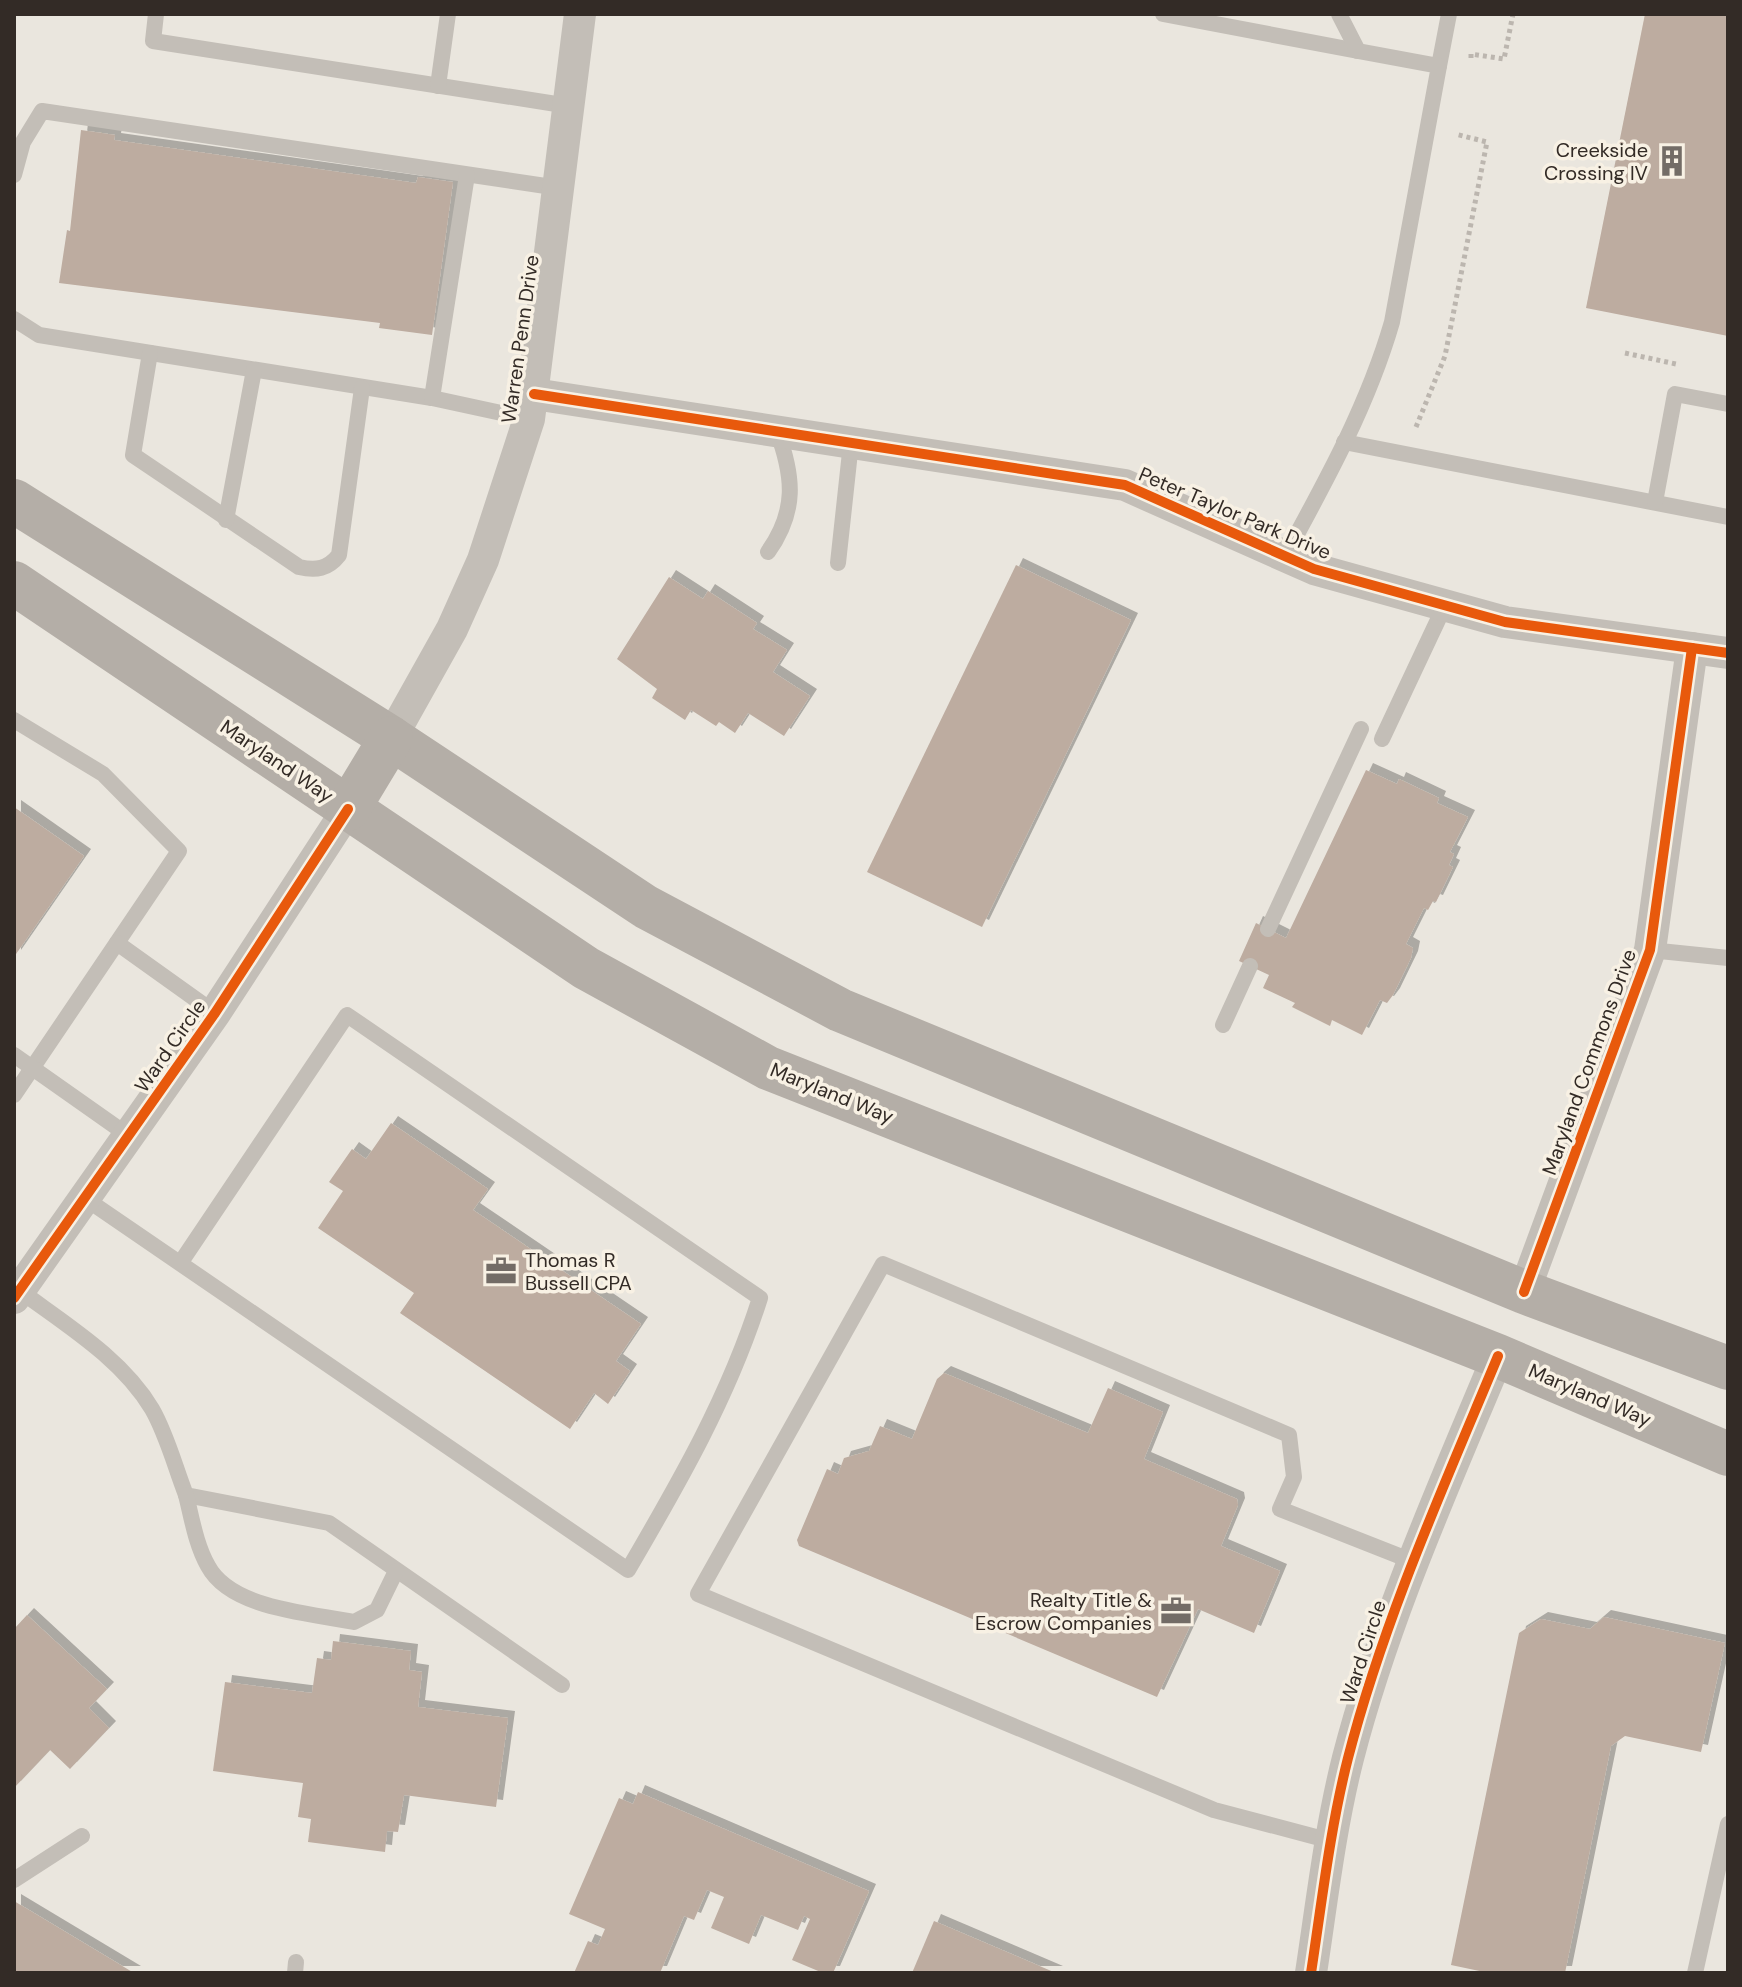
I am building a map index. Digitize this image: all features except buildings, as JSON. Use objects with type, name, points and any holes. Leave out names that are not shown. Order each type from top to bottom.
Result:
[{"type":"main road","points":[[14,501],[391,738],[646,907],[840,1010],[1524,1292],[1728,1368]]},
{"type":"main road","name":"Maryland Way","points":[[14,583],[586,968],[768,1068],[1498,1356],[1728,1454]]},
{"type":"main road","points":[[348,809],[391,738]]},
{"type":"main road","points":[[1498,1356],[1524,1292]]},
{"type":"street","name":"Warren Penn Drive","points":[[391,738],[452,629],[483,560],[532,406],[580,14]]},
{"type":"street","name":"Peter Taylor Park Drive","points":[[532,406],[777,431],[1125,485],[1314,569],[1505,622],[1728,653]]},
{"type":"street","name":"Maryland Commons Drive","points":[[1524,1292],[1650,950],[1692,648]]},
{"type":"street","name":"Ward Circle","points":[[16,1292],[86,1199],[215,1013],[348,809]]},
{"type":"street","name":"Ward Circle","points":[[1311,1973],[1331,1841],[1349,1756],[1412,1561],[1498,1356]]},
{"type":"lane","points":[[156,14],[153,41],[569,106]]},
{"type":"lane","points":[[438,86],[448,14]]},
{"type":"lane","points":[[1163,14],[1439,66]]},
{"type":"lane","points":[[1339,14],[1358,51]]},
{"type":"lane","points":[[1285,556],[1344,442],[1382,358],[1392,322],[1449,14]]},
{"type":"lane","points":[[14,175],[23,142],[42,111],[559,188]]},
{"type":"lane","points":[[432,398],[467,175]]},
{"type":"lane","points":[[14,319],[39,335],[362,388],[432,398],[532,406]]},
{"type":"lane","points":[[150,353],[133,455],[299,567],[312,570],[333,563],[339,555],[362,388]]},
{"type":"lane","points":[[226,520],[254,370]]},
{"type":"lane","points":[[1655,502],[1675,394],[1728,404]]},
{"type":"lane","points":[[768,552],[783,529],[792,493],[789,462],[777,431]]},
{"type":"lane","points":[[1344,442],[1728,517]]},
{"type":"lane","points":[[838,563],[851,443]]},
{"type":"lane","points":[[1382,739],[1445,605]]},
{"type":"lane","points":[[14,720],[103,774],[179,851],[14,1095]]},
{"type":"lane","points":[[1268,929],[1361,729]]},
{"type":"lane","points":[[117,943],[215,1013]]},
{"type":"lane","points":[[1650,950],[1728,958]]},
{"type":"lane","points":[[1223,1025],[1250,966]]},
{"type":"lane","points":[[86,1199],[628,1570],[711,1425],[741,1356],[760,1298],[347,1015],[181,1262]]},
{"type":"lane","points":[[14,1055],[129,1136]]},
{"type":"lane","points":[[1331,1841],[1214,1810],[698,1594],[883,1264],[1289,1435],[1294,1477],[1280,1509],[1412,1561]]},
{"type":"lane","points":[[16,1292],[94,1346],[138,1388],[154,1412],[186,1495],[208,1567],[217,1580],[245,1599],[354,1622],[369,1616],[382,1604],[396,1571]]},
{"type":"lane","points":[[186,1495],[329,1523],[562,1685]]},
{"type":"lane","points":[[1695,1973],[1728,1824]]},
{"type":"lane","points":[[14,1880],[82,1836]]},
{"type":"path","points":[[1469,67],[1471,54],[1504,59],[1513,14]]},
{"type":"path","points":[[1406,454],[1445,356],[1487,142],[1454,136],[1457,123]]},
{"type":"cycle path","points":[[534,394],[1125,485],[1314,569],[1505,622],[1728,653]]},
{"type":"cycle path","points":[[1524,1292],[1650,950],[1692,648]]},
{"type":"cycle path","points":[[14,1298],[215,1013],[348,809]]},
{"type":"cycle path","points":[[1311,1973],[1336,1811],[1363,1706],[1416,1554],[1498,1356]]},
{"type":"place","name":"Creekside Crossing IV","points":[[1672,161]]},
{"type":"place","name":"Thomas R Bussell CPA","points":[[501,1271]]},
{"type":"place","name":"Realty Title & Escrow Companies","points":[[1176,1611]]}]
